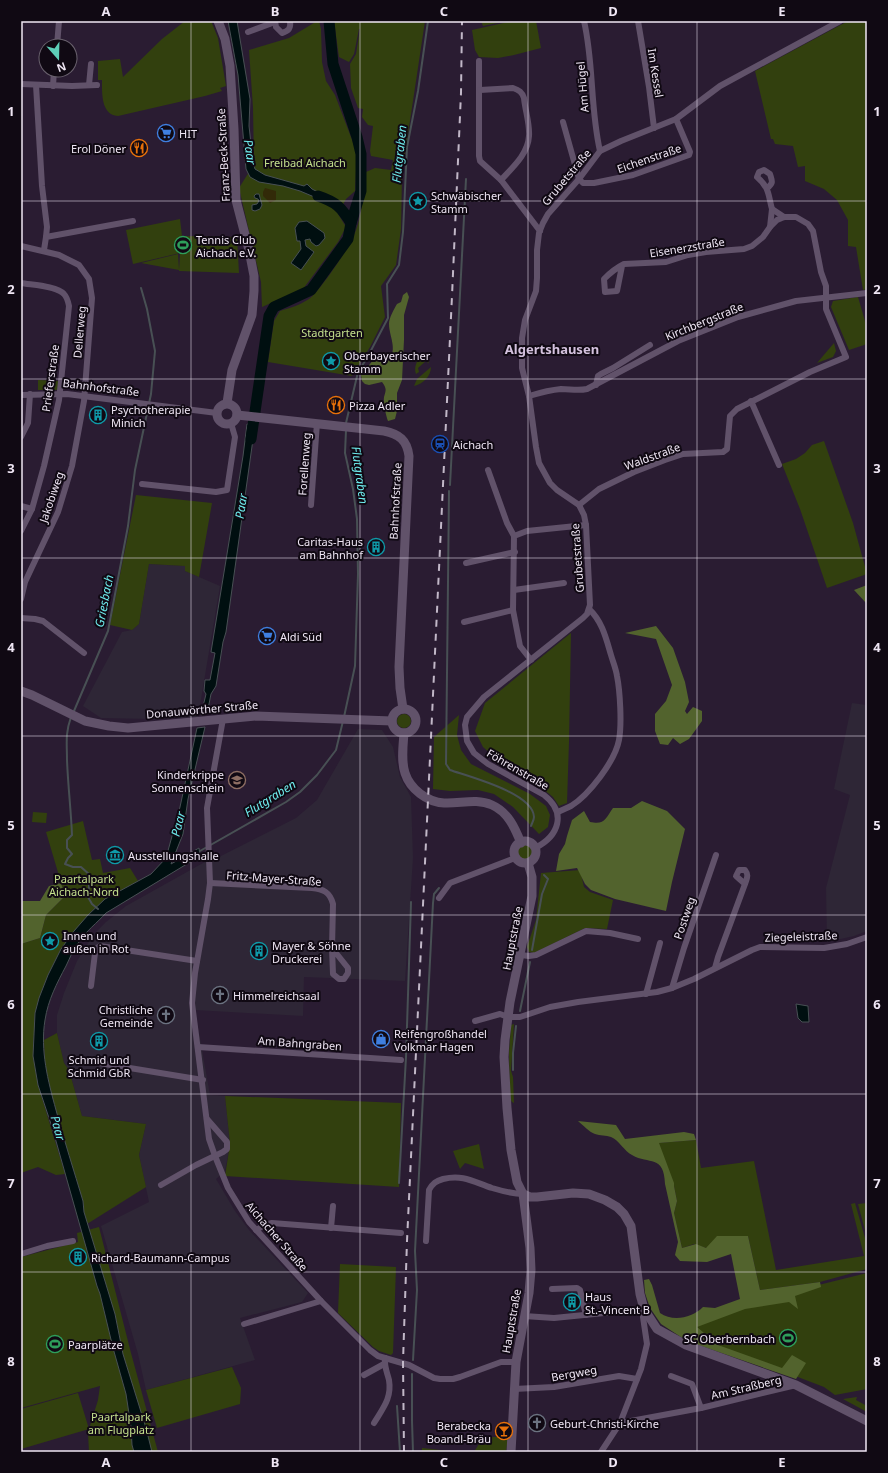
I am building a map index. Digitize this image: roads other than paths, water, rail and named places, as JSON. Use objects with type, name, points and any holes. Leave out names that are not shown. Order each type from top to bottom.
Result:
[{"type":"main road","name":"Franz-Beck-Straße","points":[[218,21],[225,39],[230,66],[236,200],[254,276],[252,315],[232,370],[227,403]]},
{"type":"main road","points":[[217,413],[219,407],[227,403],[235,407],[237,415],[231,423]]},
{"type":"main road","name":"Bahnhofstraße","points":[[217,413],[221,422],[231,423]]},
{"type":"main road","name":"Bahnhofstraße","points":[[237,415],[384,431],[393,433],[402,439],[408,448],[409,456],[400,667],[400,688],[403,709]]},
{"type":"main road","name":"Donauwörther Straße","points":[[21,691],[66,711],[84,721],[128,728],[256,716],[392,721]]},
{"type":"main road","points":[[403,709],[411,711],[414,714],[416,722],[413,730],[404,733],[395,730],[392,721],[393,715],[403,709]]},
{"type":"main road","points":[[404,733],[403,750],[405,772],[408,780],[416,790],[423,796],[443,803],[478,801],[492,805],[503,812],[509,819],[521,843]]},
{"type":"main road","points":[[528,842],[534,848],[535,856],[532,861],[528,863],[521,862],[516,858],[514,850],[521,843],[528,842]]},
{"type":"main road","name":"Hauptstraße","points":[[511,1452],[516,1362],[532,1270],[523,1194],[517,1182],[511,1150],[504,1060],[508,1017],[532,896],[532,877],[528,863]]},
{"type":"main road","points":[[523,1194],[530,1197],[573,1193],[589,1194],[605,1200],[621,1210],[628,1219],[632,1230],[638,1281],[644,1309],[656,1328],[686,1345],[796,1385],[867,1421]]},
{"type":"street","points":[[58,38],[59,21]]},
{"type":"street","points":[[248,32],[275,21],[276,27],[282,33],[289,30],[290,21]]},
{"type":"street","name":"Am Hügel","points":[[584,21],[589,47],[593,105],[600,151]]},
{"type":"street","name":"Im Kessel","points":[[638,21],[654,128]]},
{"type":"street","name":"Grubetstraße","points":[[589,609],[590,595],[586,525],[584,515],[579,505],[557,490],[547,479],[539,463],[529,396],[524,383],[522,368],[522,338],[525,320],[536,290],[537,250],[540,231],[548,214],[579,179],[600,151],[676,119],[720,86],[840,21]]},
{"type":"street","points":[[479,61],[480,161],[501,180],[540,231]]},
{"type":"street","points":[[89,85],[91,64]]},
{"type":"street","points":[[53,86],[54,78]]},
{"type":"street","points":[[21,84],[53,86],[97,84]]},
{"type":"street","points":[[21,246],[44,250],[47,227],[42,186],[36,85]]},
{"type":"street","points":[[480,90],[513,88],[518,89],[524,98],[529,135],[527,145],[518,162],[501,180]]},
{"type":"street","name":"Eichenstraße","points":[[579,179],[583,183],[612,180],[651,170],[689,155],[690,152],[676,119]]},
{"type":"street","points":[[563,122],[579,179]]},
{"type":"street","points":[[767,188],[770,195],[772,209],[770,227]]},
{"type":"street","points":[[772,209],[784,217],[796,217],[804,220],[813,231],[821,272],[826,286],[826,297]]},
{"type":"street","name":"Eisenerzstraße","points":[[622,266],[666,262],[688,255],[706,252],[744,249],[752,246],[763,237],[777,220],[784,217]]},
{"type":"street","points":[[46,237],[133,221]]},
{"type":"street","name":"Dellerweg","points":[[44,250],[70,259],[79,265],[85,272],[91,288],[92,298],[85,396]]},
{"type":"street","name":"Prieferstraße","points":[[21,283],[58,290],[64,293],[69,306],[60,393],[44,466],[32,509],[21,531]]},
{"type":"street","name":"Kirchbergstraße","points":[[529,396],[557,390],[579,391],[596,385],[678,341],[738,317],[796,301],[867,292]]},
{"type":"street","name":"Waldstraße","points":[[579,505],[599,489],[634,472],[665,460],[683,454],[723,452],[727,450],[730,416],[737,409],[832,362],[846,357],[826,309],[826,297]]},
{"type":"street","points":[[596,385],[598,376],[650,345]]},
{"type":"street","name":"Bahnhofstraße","points":[[21,395],[60,393],[217,413]]},
{"type":"street","points":[[21,437],[28,423],[30,394]]},
{"type":"street","name":"Jakobiweg","points":[[21,599],[26,582],[58,512],[66,487],[81,422],[85,396]]},
{"type":"street","points":[[751,401],[779,465]]},
{"type":"street","points":[[142,484],[216,492],[227,490],[235,437],[231,423]]},
{"type":"street","name":"Forellenweg","points":[[311,505],[316,423]]},
{"type":"street","points":[[488,470],[507,523],[514,536],[515,552],[513,610],[520,646],[531,660]]},
{"type":"street","points":[[21,506],[32,509]]},
{"type":"street","points":[[514,536],[527,531],[586,525]]},
{"type":"street","points":[[466,563],[515,552]]},
{"type":"street","points":[[514,590],[564,583]]},
{"type":"street","points":[[534,848],[544,843],[555,832],[558,812],[572,805],[588,791],[609,763],[616,750],[619,739],[620,724],[617,675],[604,632],[598,619],[589,609]]},
{"type":"street","name":"Föhrenstraße","points":[[558,812],[551,800],[544,795],[488,764],[474,754],[466,741],[465,733],[467,716],[484,697],[583,618],[589,609]]},
{"type":"street","points":[[464,622],[513,610]]},
{"type":"street","points":[[21,618],[43,621],[84,653]]},
{"type":"street","name":"Aichacher Straße","points":[[223,719],[209,795],[207,820],[210,883],[197,961],[192,1003],[203,1080],[209,1139],[214,1156],[235,1201],[249,1222],[321,1301],[370,1350],[385,1361],[409,1365],[434,1378],[446,1379],[460,1377],[501,1362],[516,1362]]},
{"type":"street","name":"Postweg","points":[[672,988],[716,855]]},
{"type":"street","points":[[439,898],[450,883],[516,858]]},
{"type":"street","name":"Fritz-Mayer-Straße","points":[[210,883],[312,888],[324,890],[332,898],[333,904],[332,948],[333,974],[339,979],[344,979],[348,975],[348,968],[332,948]]},
{"type":"street","points":[[714,968],[745,884]]},
{"type":"street","points":[[521,955],[536,955],[586,931],[610,933],[638,939]]},
{"type":"street","name":"Ziegeleistraße","points":[[508,1017],[520,1017],[550,1007],[585,1001],[646,994],[672,988],[760,947],[824,948],[847,944],[867,937]]},
{"type":"street","points":[[646,994],[660,943]]},
{"type":"street","points":[[90,986],[95,953],[96,949],[100,946],[197,961]]},
{"type":"street","points":[[475,1021],[500,1014],[508,1017]]},
{"type":"street","name":"Am Bahngraben","points":[[198,1047],[402,1060]]},
{"type":"street","points":[[93,1062],[203,1080]]},
{"type":"street","points":[[161,1185],[226,1150],[227,1142],[207,1119]]},
{"type":"street","points":[[426,1241],[429,1190],[433,1183],[437,1181],[460,1176],[492,1188],[511,1193],[523,1194]]},
{"type":"street","points":[[331,1228],[333,1206]]},
{"type":"street","points":[[256,1230],[272,1223],[401,1233]]},
{"type":"street","points":[[21,1254],[47,1246],[73,1241]]},
{"type":"street","points":[[552,1289],[577,1288],[580,1290],[586,1315]]},
{"type":"street","points":[[244,1324],[321,1301]]},
{"type":"street","points":[[524,1316],[554,1318],[644,1309],[643,1317],[647,1344],[646,1352],[620,1423],[601,1452]]},
{"type":"street","points":[[364,1375],[385,1361],[390,1392],[388,1402],[374,1423]]},
{"type":"street","name":"Bergweg","points":[[514,1389],[554,1387],[619,1376],[637,1379]]},
{"type":"street","name":"Am Straßberg","points":[[671,1376],[692,1384],[701,1408]]},
{"type":"street","name":"Am Straßberg","points":[[620,1423],[701,1408],[796,1385]]},
{"type":"water","points":[[228,21],[237,21],[250,99],[249,126],[255,169],[265,175],[304,186],[307,184],[312,189],[333,200],[331,204],[300,191],[283,186],[259,182],[250,177],[246,169],[238,75]]},
{"type":"water","points":[[259,194],[262,205],[260,209],[255,211],[252,210],[252,205],[257,204],[259,201],[254,196]]},
{"type":"water","points":[[307,221],[324,233],[325,238],[319,245],[316,246],[310,239],[305,240],[306,246],[314,252],[301,270],[291,263],[301,249],[300,241],[297,241],[295,228],[299,222]]},
{"type":"water","points":[[247,424],[255,425],[226,632],[216,686],[211,694],[207,714],[201,715],[206,694],[204,691],[205,680],[210,680],[215,653],[211,652]]},
{"type":"water","points":[[205,727],[188,799],[183,834],[171,864],[199,848],[200,856],[106,913],[85,934],[73,951],[53,992],[45,1020],[43,1043],[44,1054],[53,1099],[83,1201],[84,1212],[115,1314],[123,1354],[152,1452],[134,1452],[126,1394],[100,1294],[52,1127],[38,1085],[33,1056],[35,1013],[48,975],[61,949],[74,931],[105,899],[151,874],[166,858],[180,807],[197,728]]},
{"type":"water","points":[[796,1004],[808,1006],[809,1022],[802,1022],[798,1018]]},
{"type":"waterway","name":"Paar","points":[[329,21],[333,64],[357,137],[361,154],[361,191],[351,223]]},
{"type":"waterway","name":"Flutgraben","points":[[346,423],[358,372],[388,318],[387,284],[399,265],[403,232],[407,147],[418,91],[428,21]]},
{"type":"waterway","points":[[450,485],[466,179]]},
{"type":"waterway","name":"Paar","points":[[251,439],[269,316],[274,307],[311,290],[348,239],[351,223],[347,217],[334,203],[318,196]]},
{"type":"waterway","name":"Griesbach","points":[[74,711],[108,631],[128,526],[135,470],[151,394],[155,351],[147,309],[141,288]]},
{"type":"waterway","name":"Flutgraben","points":[[344,717],[355,666],[358,574],[357,519],[353,489],[345,453],[346,430]]},
{"type":"waterway","points":[[449,491],[446,764],[450,770],[499,787],[512,793],[523,801],[531,808],[534,817],[531,826]]},
{"type":"waterway","name":"Griesbach","points":[[71,717],[67,734],[67,770],[72,835],[67,840],[67,848],[72,854],[65,864],[73,867],[81,867],[90,875],[88,897],[92,904],[98,909]]},
{"type":"waterway","name":"Flutgraben","points":[[200,851],[286,802],[300,792],[317,775],[336,750],[343,721]]},
{"type":"waterway","points":[[532,950],[542,894],[548,879],[544,875]]},
{"type":"waterway","points":[[413,1360],[417,1290],[415,1251],[433,903],[434,894],[439,888]]},
{"type":"waterway","points":[[399,1183],[406,1057],[411,902]]},
{"type":"waterway","points":[[520,1011],[530,962]]},
{"type":"waterway","points":[[513,1070],[516,1026]]},
{"type":"waterway","points":[[412,1374],[413,1452]]},
{"type":"waterway","points":[[397,1406],[400,1452]]},
{"type":"railway","points":[[404,1452],[403,1362],[407,1241],[452,296],[461,93],[462,21]]},
{"type":"place","name":"HIT","points":[[166,133]]},
{"type":"place","name":"Erol Döner","points":[[139,148]]},
{"type":"place","name":"Schwäbischer Stamm","points":[[418,201]]},
{"type":"place","name":"Tennis Club Aichach e.V.","points":[[183,245]]},
{"type":"place","name":"Oberbayerischer Stamm","points":[[331,361]]},
{"type":"place","name":"Pizza Adler","points":[[336,405]]},
{"type":"place","name":"Psychotherapie Minich","points":[[98,415]]},
{"type":"place","name":"Aichach","points":[[440,444]]},
{"type":"place","name":"Caritas-Haus am Bahnhof","points":[[376,547]]},
{"type":"place","name":"Aldi Süd","points":[[267,636]]},
{"type":"place","name":"Kinderkrippe Sonnenschein","points":[[237,780]]},
{"type":"place","name":"Ausstellungshalle","points":[[115,855]]},
{"type":"place","name":"Innen und außen in Rot","points":[[50,941]]},
{"type":"place","name":"Mayer & Söhne Druckerei","points":[[259,951]]},
{"type":"place","name":"Himmelreichsaal","points":[[220,995]]},
{"type":"place","name":"Christliche Gemeinde","points":[[166,1015]]},
{"type":"place","name":"Reifengroßhandel Volkmar Hagen","points":[[381,1039]]},
{"type":"place","name":"Schmid und Schmid GbR","points":[[99,1041]]},
{"type":"place","name":"Richard-Baumann-Campus","points":[[78,1257]]},
{"type":"place","name":"Haus St.-Vincent B","points":[[572,1302]]},
{"type":"place","name":"SC Oberbernbach","points":[[788,1338]]},
{"type":"place","name":"Paarplätze","points":[[55,1344]]},
{"type":"place","name":"Geburt-Christi-Kirche","points":[[537,1423]]},
{"type":"place","name":"Berabecka Boandl-Bräu","points":[[504,1431]]},
{"type":"district","name":"Algertshausen","points":[[552,349]]},
{"type":"park label","name":"Freibad Aichach","points":[[305,162]]},
{"type":"park label","name":"Stadtgarten","points":[[332,332]]},
{"type":"park label","name":"Paartalpark Aichach-Nord","points":[[84,884]]},
{"type":"park label","name":"Paartalpark am Flugplatz","points":[[121,1422]]}]
